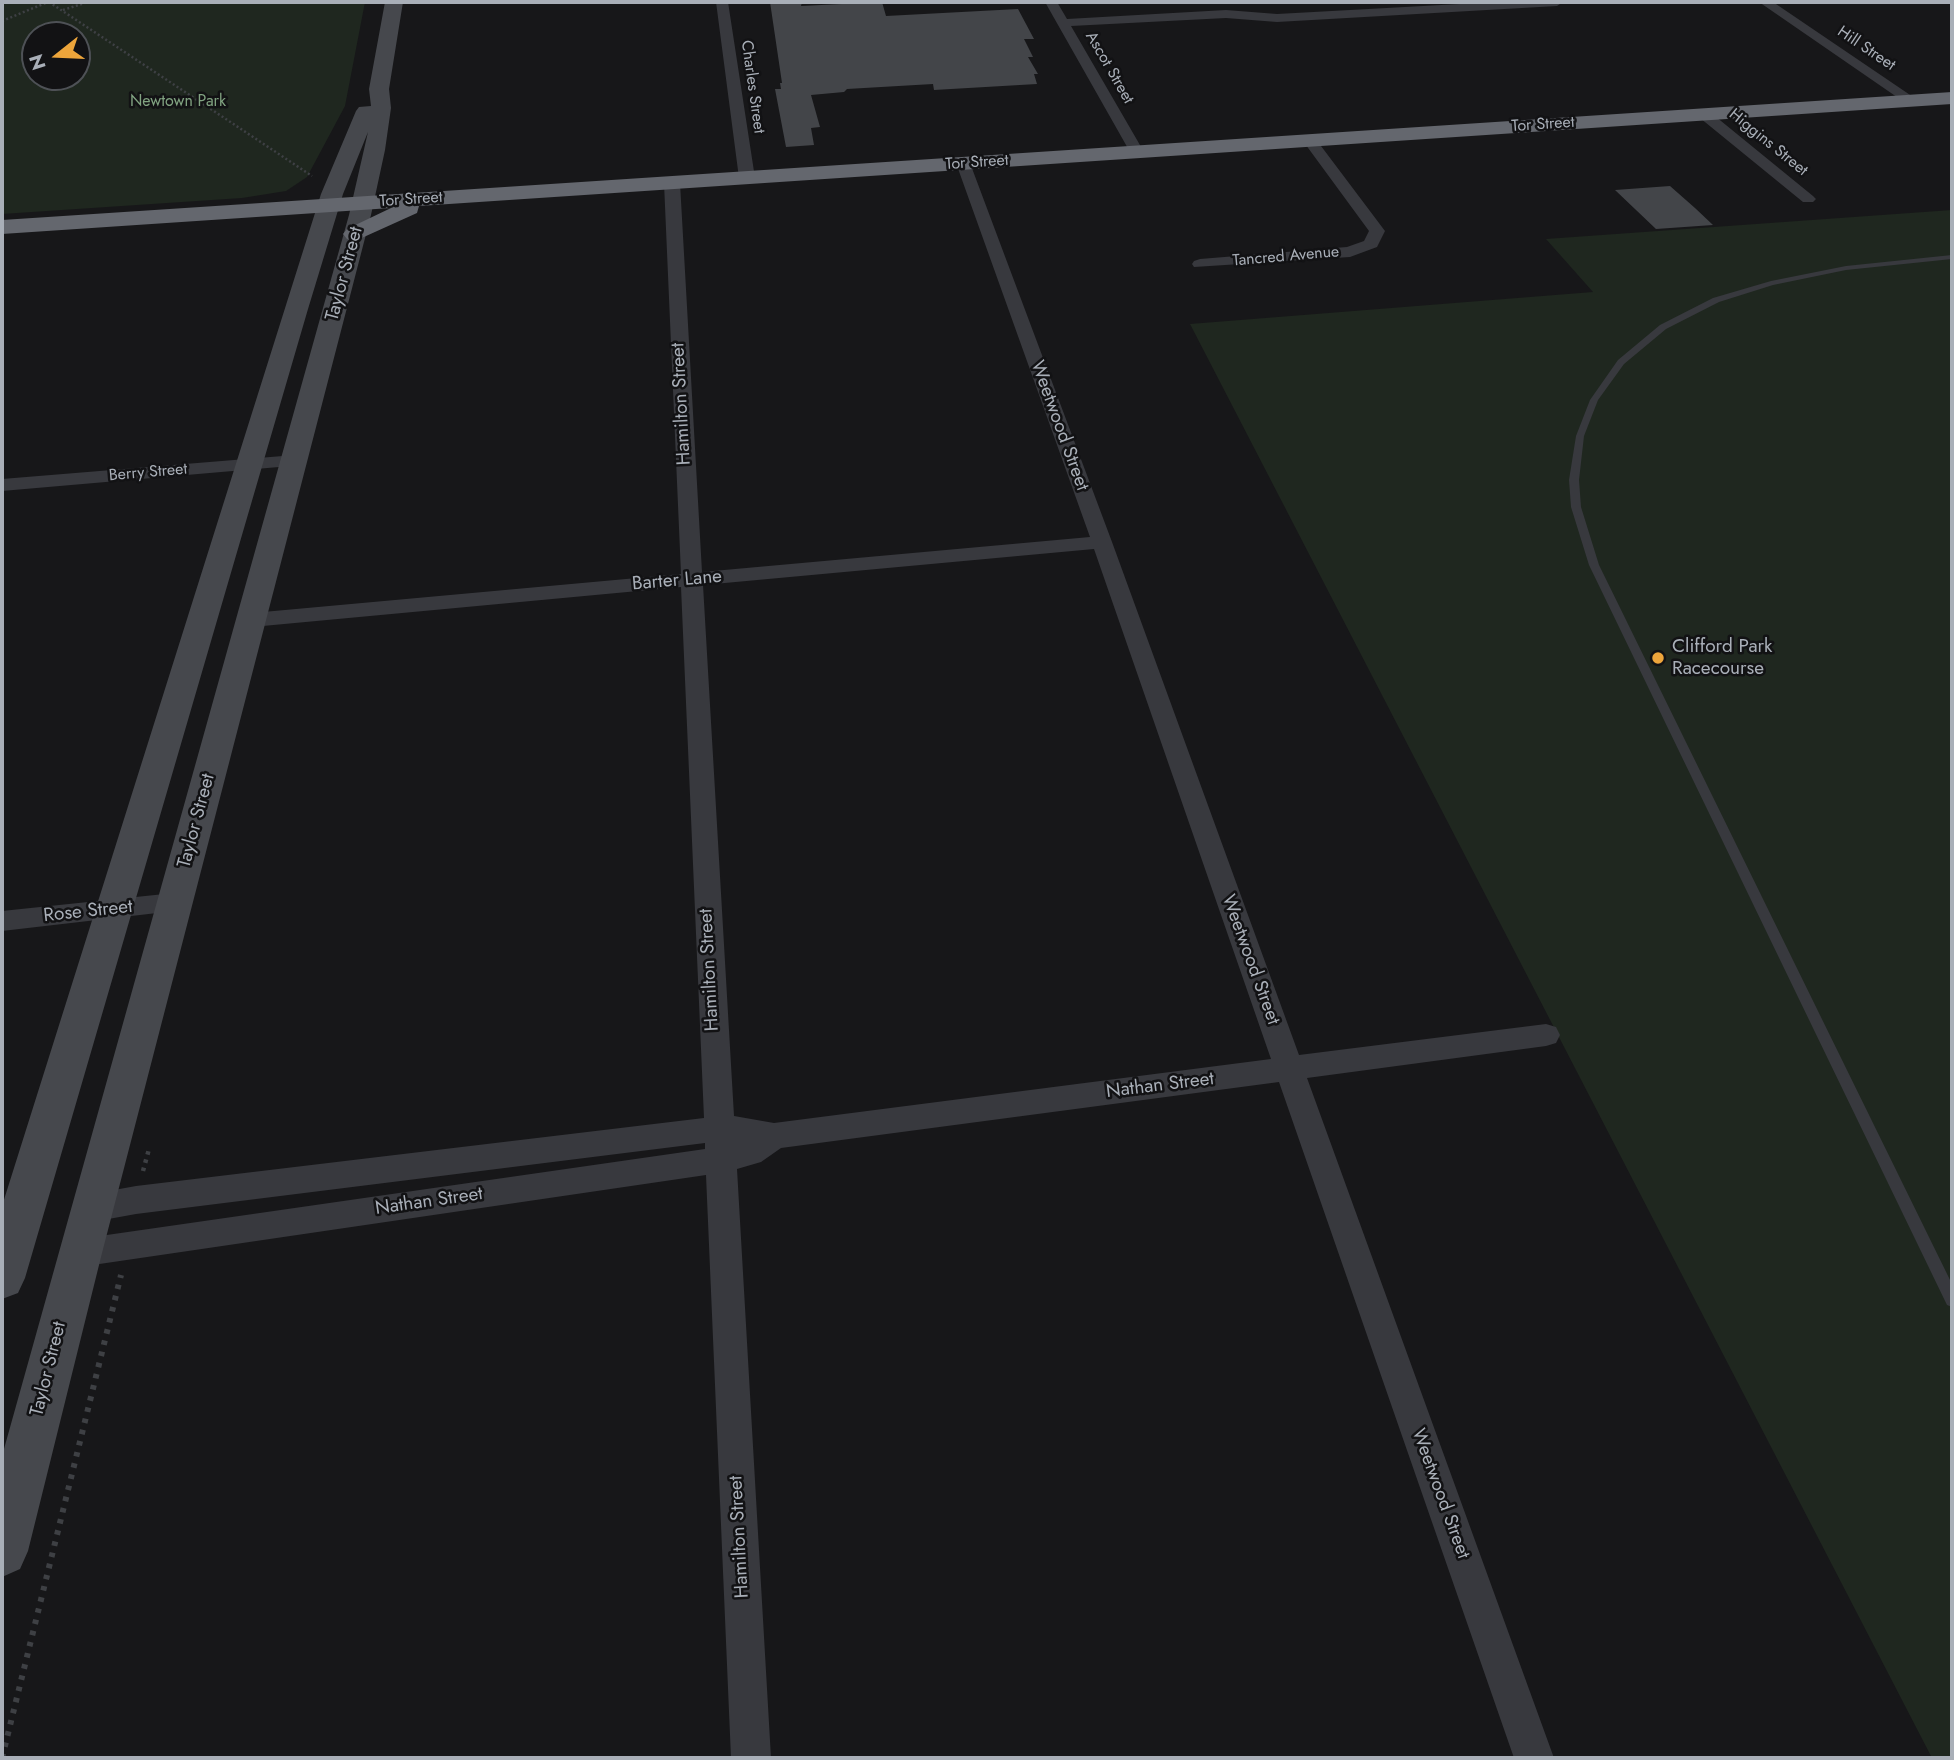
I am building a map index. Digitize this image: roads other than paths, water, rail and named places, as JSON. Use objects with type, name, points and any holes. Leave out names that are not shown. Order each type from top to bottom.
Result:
[{"type":"highway","name":"Tor Street","points":[[2,227],[1952,98]]},
{"type":"highway","points":[[262,209],[339,176]]},
{"type":"highway","points":[[355,234],[430,199]]},
{"type":"main road","name":"Taylor Street","points":[[2,1551],[79,1253],[363,203],[381,108],[379,89],[394,2]]},
{"type":"main road","name":"Taylor Street","points":[[2,1278],[328,205],[367,109],[379,89]]},
{"type":"street","name":"Charles Street","points":[[722,2],[747,178]]},
{"type":"street","name":"Ascot Street","points":[[1051,2],[1137,152]]},
{"type":"street","points":[[1063,23],[1226,14],[1277,18],[1557,2]]},
{"type":"street","name":"Hill Street","points":[[1765,2],[1912,101]]},
{"type":"street","name":"Higgins Street","points":[[1705,114],[1808,199]]},
{"type":"street","name":"Tancred Avenue","points":[[1200,264],[1350,252],[1371,244],[1377,231],[1310,141]]},
{"type":"street","name":"Weetwood Street","points":[[963,163],[1102,542],[1534,1758]]},
{"type":"street","name":"Hamilton Street","points":[[672,183],[751,1758]]},
{"type":"street","name":"Berry Street","points":[[2,485],[295,461]]},
{"type":"street","name":"Barter Lane","points":[[252,620],[1102,542]]},
{"type":"street","name":"Rose Street","points":[[2,921],[174,902]]},
{"type":"street","name":"Nathan Street","points":[[92,1208],[150,1198],[718,1129],[746,1129],[774,1136],[1546,1035]]},
{"type":"street","name":"Nathan Street","points":[[79,1253],[720,1160],[750,1153],[774,1136]]},
{"type":"lane","points":[[1952,257],[1846,268],[1771,283],[1716,300],[1663,327],[1621,362],[1594,400],[1580,436],[1574,480],[1576,507],[1594,565],[1952,1300]]},
{"type":"place","name":"Clifford Park Racecourse","points":[[1658,658]]},
{"type":"park label","name":"Newtown Park","points":[[178,102]]}]
